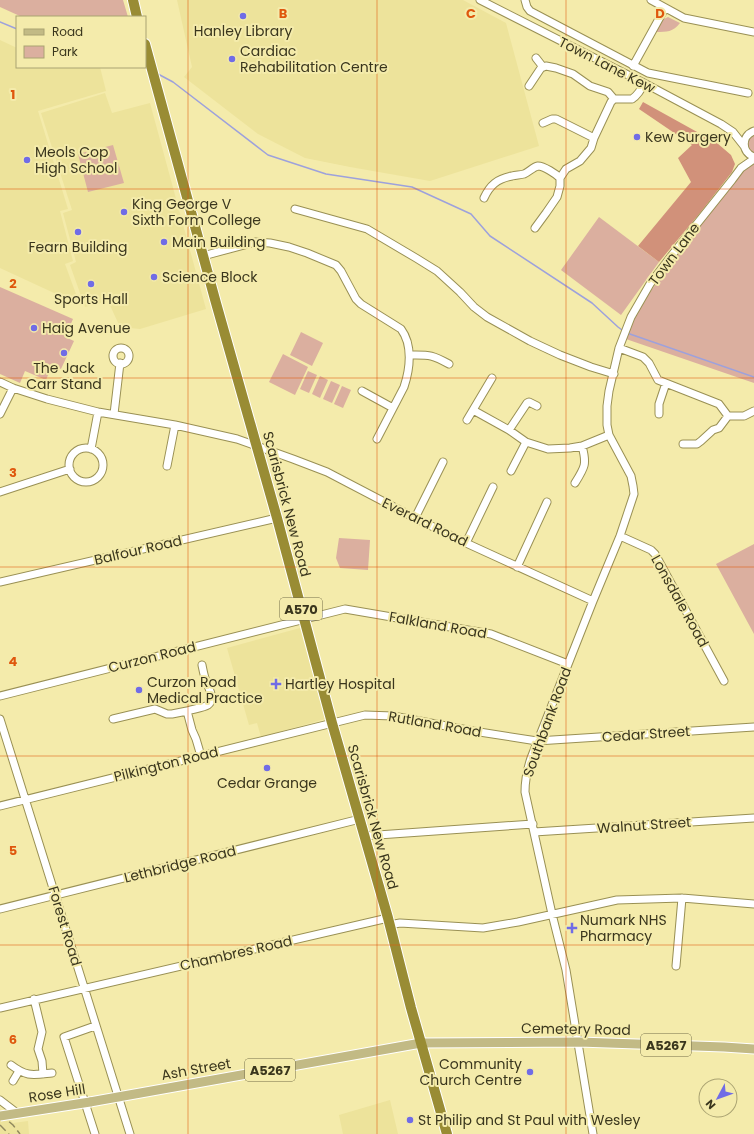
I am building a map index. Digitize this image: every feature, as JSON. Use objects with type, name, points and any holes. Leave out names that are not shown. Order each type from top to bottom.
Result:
[{"type":"highway","points":[[133,0],[138,16]]},
{"type":"highway","name":"Scarisbrick New Road","points":[[146,48],[447,1134]]},
{"type":"main road","name":"Cemetery Road","points":[[421,1043],[579,1042],[754,1049]]},
{"type":"main road","name":"Ash Street","points":[[118,1098],[421,1043]]},
{"type":"main road","name":"Rose Hill","points":[[0,1116],[118,1098]]},
{"type":"street","name":"Town Lane Kew","points":[[480,0],[721,124],[732,132],[747,153],[754,158]]},
{"type":"street","points":[[525,0],[527,7],[530,10],[648,74],[748,93]]},
{"type":"street","points":[[652,0],[684,18],[754,32]]},
{"type":"street","points":[[634,66],[665,8]]},
{"type":"street","points":[[536,58],[543,67]]},
{"type":"street","points":[[529,86],[543,67],[546,66],[569,72],[590,86],[608,92],[614,99]]},
{"type":"street","points":[[535,228],[556,197],[560,186],[560,178],[566,169],[580,161],[591,148],[594,138],[611,102],[614,99],[632,98],[637,95],[644,84]]},
{"type":"street","points":[[543,122],[556,119],[594,138]]},
{"type":"street","points":[[732,132],[752,132]]},
{"type":"street","points":[[744,147],[745,138],[752,132]]},
{"type":"street","name":"Town Lane","points":[[741,168],[744,147]]},
{"type":"street","name":"Town Lane","points":[[619,348],[631,317],[650,284],[741,168],[754,158]]},
{"type":"street","points":[[484,198],[489,188],[494,184],[506,178],[523,174],[537,166],[557,175],[560,178]]},
{"type":"street","points":[[510,168],[512,176]]},
{"type":"street","points":[[296,209],[367,229],[437,271],[474,307],[487,317],[530,341],[575,362],[614,374]]},
{"type":"street","points":[[203,256],[255,242],[270,243],[307,253],[336,265],[360,304],[401,329],[408,341],[410,355],[407,378],[404,387],[377,439]]},
{"type":"street","points":[[619,348],[643,357],[649,363],[658,380],[719,404],[728,416]]},
{"type":"street","name":"Southbank Road","points":[[593,1134],[566,970],[525,792],[525,780],[526,772],[620,536],[634,494],[634,486],[630,472],[609,435],[606,425],[609,391],[619,348]]},
{"type":"street","points":[[410,355],[434,356],[449,364]]},
{"type":"street","points":[[114,414],[120,363]]},
{"type":"street","points":[[467,420],[492,378]]},
{"type":"street","points":[[0,382],[13,388],[47,399],[98,412],[175,425],[237,439],[257,446]]},
{"type":"street","points":[[659,414],[659,404],[666,383]]},
{"type":"street","points":[[0,414],[13,388]]},
{"type":"street","points":[[362,391],[393,408]]},
{"type":"street","points":[[509,430],[527,403],[529,402],[537,406]]},
{"type":"street","points":[[473,410],[509,430],[526,442],[548,449],[582,446],[609,435]]},
{"type":"street","points":[[728,416],[744,416],[754,411]]},
{"type":"street","points":[[91,449],[98,412]]},
{"type":"street","points":[[683,444],[697,444],[713,430],[719,428],[728,416]]},
{"type":"street","points":[[167,466],[175,425]]},
{"type":"street","points":[[511,471],[526,442]]},
{"type":"street","name":"Everard Road","points":[[257,446],[326,472],[466,543],[593,601]]},
{"type":"street","points":[[575,483],[583,470],[585,462],[582,446]]},
{"type":"street","points":[[86,448],[91,449],[96,452],[103,461],[101,473],[98,477],[88,482],[76,479],[72,475],[70,469],[70,459],[77,451],[86,448]]},
{"type":"street","points":[[415,518],[443,462]]},
{"type":"street","points":[[0,492],[70,469]]},
{"type":"street","points":[[466,543],[493,487]]},
{"type":"street","points":[[517,567],[547,502]]},
{"type":"street","name":"Balfour Road","points":[[0,582],[277,518]]},
{"type":"street","name":"Lonsdale Road","points":[[620,536],[651,550],[655,554],[724,681]]},
{"type":"street","name":"Falkland Road","points":[[304,618],[345,609],[491,634],[568,664]]},
{"type":"street","name":"Curzon Road","points":[[0,696],[304,618]]},
{"type":"street","points":[[113,720],[155,709],[167,714],[172,714],[208,705],[212,698],[202,665]]},
{"type":"street","points":[[186,711],[201,756]]},
{"type":"street","name":"Rutland Road","points":[[332,723],[365,715],[393,716],[538,742]]},
{"type":"street","name":"Forest Road","points":[[0,719],[130,1134]]},
{"type":"street","name":"Pilkington Road","points":[[0,806],[332,723]]},
{"type":"street","name":"Cedar Street","points":[[538,742],[754,727]]},
{"type":"street","name":"Walnut Street","points":[[534,832],[754,818]]},
{"type":"street","name":"Lethbridge Road","points":[[0,909],[360,819]]},
{"type":"street","points":[[364,836],[532,824]]},
{"type":"street","points":[[676,966],[682,898]]},
{"type":"street","name":"Chambres Road","points":[[0,1008],[34,999],[388,921],[483,928],[518,922],[617,900],[682,898],[754,904]]},
{"type":"street","points":[[34,999],[42,1032],[38,1049],[42,1061],[42,1074]]},
{"type":"street","points":[[95,1134],[64,1037],[96,1026]]},
{"type":"street","points":[[11,1065],[19,1071],[32,1075],[52,1073]]},
{"type":"street","points":[[13,1081],[19,1071]]},
{"type":"street","points":[[1,1101],[17,1113]]},
{"type":"shaded area","points":[[177,0],[463,0],[506,23],[539,146],[430,181],[305,158],[258,134],[184,77],[192,67]]},
{"type":"shaded area","name":"Meols Cop High School","points":[[0,40],[16,48],[16,68],[100,68],[106,91],[38,111],[68,209],[60,211],[73,261],[65,264],[80,305],[0,268]]},
{"type":"shaded area","name":"King George V Sixth Form College","points":[[105,93],[112,113],[150,103],[206,309],[140,329],[120,327],[108,301],[85,307],[70,265],[76,262],[63,213],[72,210],[41,113]]},
{"type":"shaded area","points":[[643,102],[717,143],[731,155],[735,164],[732,172],[659,262],[638,246],[691,182],[678,158],[692,145],[639,109]]},
{"type":"shaded area","name":"Hartley Hospital","points":[[300,628],[325,719],[261,737],[257,723],[249,725],[227,648]]},
{"type":"shaded area","points":[[390,1100],[398,1134],[343,1134],[339,1115]]},
{"type":"shaded area","points":[[0,1109],[13,1123],[28,1121],[29,1134],[0,1134]]},
{"type":"green space","points":[[0,0],[123,0],[128,16],[20,16],[0,7]]},
{"type":"green space","points":[[668,17],[680,23],[670,31],[656,32],[662,20]]},
{"type":"green space","points":[[754,135],[754,383],[623,338],[631,317],[748,162],[752,154],[747,147],[749,139]]},
{"type":"green space","points":[[113,145],[124,183],[88,192],[78,154]]},
{"type":"green space","points":[[599,217],[659,262],[621,315],[561,270]]},
{"type":"green space","name":"Haig Avenue","points":[[0,287],[73,319],[65,337],[74,341],[61,369],[52,365],[46,380],[25,371],[20,383],[0,374]]},
{"type":"green space","points":[[301,332],[323,343],[312,366],[290,355]]},
{"type":"green space","points":[[283,354],[308,367],[295,395],[269,382]]},
{"type":"green space","points":[[308,371],[317,375],[309,393],[300,389]]},
{"type":"green space","points":[[320,376],[328,380],[320,398],[312,394]]},
{"type":"green space","points":[[331,381],[340,385],[332,403],[323,399]]},
{"type":"green space","points":[[342,386],[351,390],[343,408],[334,404]]},
{"type":"green space","points":[[339,538],[370,540],[368,570],[340,568],[336,558]]},
{"type":"green space","points":[[754,544],[754,634],[716,564]]},
{"type":"waterway","points":[[0,22],[16,29]]},
{"type":"waterway","points":[[158,74],[173,82],[268,155],[326,174],[412,187],[471,214],[490,236],[592,303],[622,330]]},
{"type":"waterway","points":[[627,333],[754,377]]},
{"type":"railway","points":[[0,1114],[13,1125],[20,1134]]},
{"type":"railway","points":[[0,1125],[9,1134]]},
{"type":"place","name":"Hanley Library","points":[[243,16]]},
{"type":"place","name":"Cardiac Rehabilitation Centre","points":[[232,59]]},
{"type":"place","name":"Kew Surgery","points":[[637,137]]},
{"type":"place","name":"Meols Cop High School","points":[[27,160]]},
{"type":"place","name":"King George V Sixth Form College","points":[[124,212]]},
{"type":"place","name":"Fearn Building","points":[[78,232]]},
{"type":"place","name":"Main Building","points":[[164,242]]},
{"type":"place","name":"Science Block","points":[[154,277]]},
{"type":"place","name":"Sports Hall","points":[[91,284]]},
{"type":"place","name":"Haig Avenue","points":[[34,328]]},
{"type":"place","name":"The Jack Carr Stand","points":[[64,353]]},
{"type":"place","name":"Hartley Hospital","points":[[276,684]]},
{"type":"place","name":"Curzon Road Medical Practice","points":[[139,690]]},
{"type":"place","name":"Cedar Grange","points":[[267,768]]},
{"type":"place","name":"Numark NHS Pharmacy","points":[[572,928]]},
{"type":"place","name":"Community Church Centre","points":[[530,1072]]},
{"type":"place","name":"St Philip and St Paul with Wesley","points":[[410,1120]]}]
